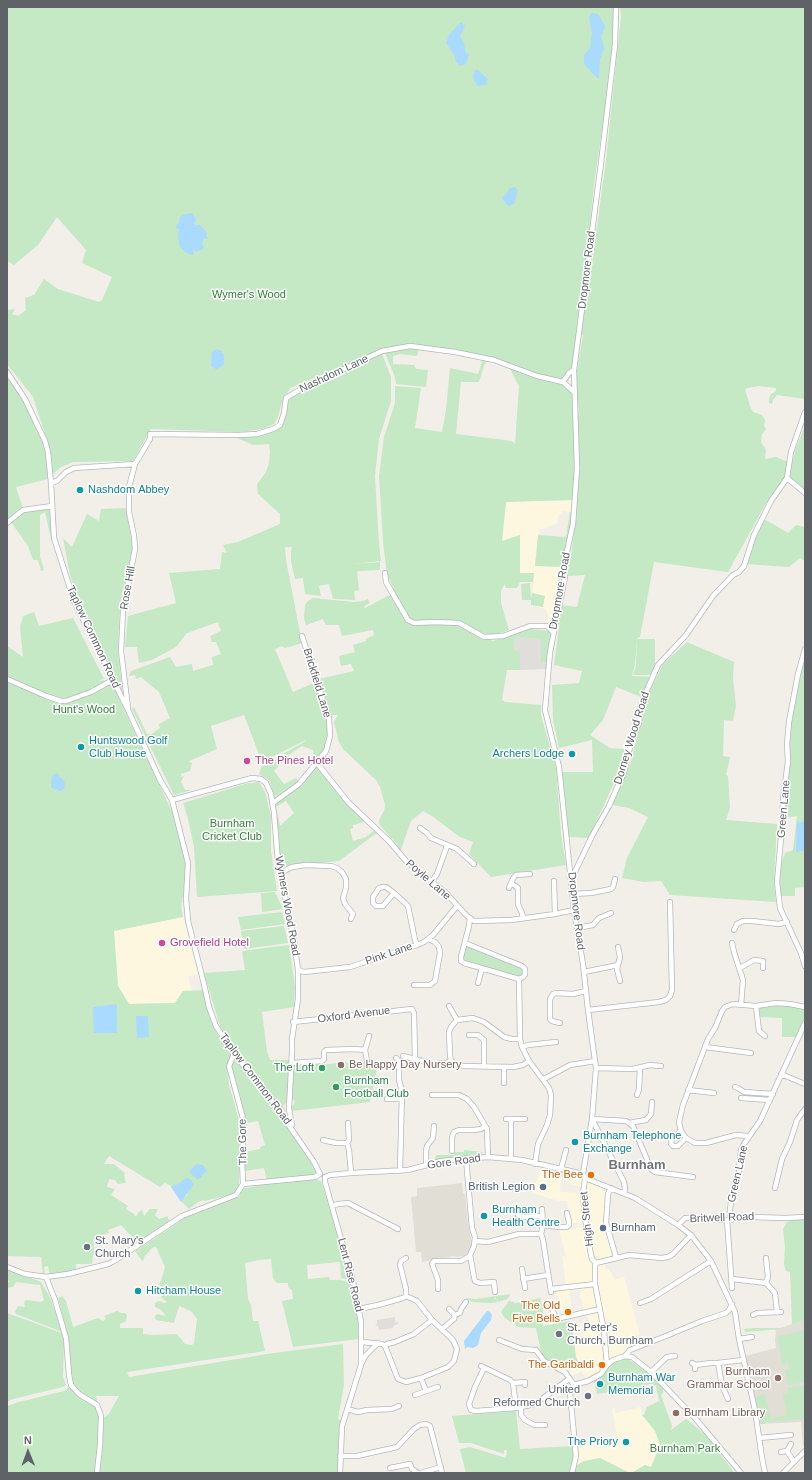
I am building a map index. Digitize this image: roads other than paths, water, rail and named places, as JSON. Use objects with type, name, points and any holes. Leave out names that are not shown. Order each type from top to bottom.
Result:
[{"type":"street","name":"Dropmore Road","points":[[584,1176],[593,1127],[592,1119],[596,1068],[584,972],[572,894],[559,767],[545,710],[553,632],[565,577],[566,556],[575,510],[577,468],[574,370],[615,45],[616,7]]},
{"type":"street","name":"Nashdom Lane","points":[[135,464],[150,439],[150,434],[239,435],[257,434],[273,429],[280,425],[284,413],[286,398],[301,389],[382,351],[410,346],[455,352],[494,360],[537,376],[563,382],[575,393]]},
{"type":"street","points":[[563,382],[569,373],[574,370]]},
{"type":"street","name":"Taplow Common Road","points":[[7,372],[25,399],[45,441],[48,452],[51,483],[54,538],[74,601],[160,780],[172,800],[188,863],[186,899],[188,921],[209,1007],[216,1026],[234,1054],[264,1090],[290,1126],[314,1162],[320,1174]]},
{"type":"street","name":"Dorney Wood Road","points":[[571,878],[609,806],[624,772],[631,743],[639,722],[641,705],[658,665],[686,635],[713,596],[744,566],[754,535],[772,501],[787,478],[791,452],[805,412]]},
{"type":"street","points":[[51,483],[57,481],[66,472],[74,468],[135,464]]},
{"type":"street","name":"Rose Hill","points":[[128,712],[121,651],[124,611],[135,549],[129,512],[129,487],[135,464]]},
{"type":"street","points":[[787,478],[805,493]]},
{"type":"street","points":[[7,523],[23,510],[52,506]]},
{"type":"street","points":[[385,573],[386,582],[408,620],[414,623],[460,623],[484,637],[502,636],[530,626],[555,625]]},
{"type":"street","points":[[547,626],[553,632]]},
{"type":"street","name":"Brickfield Lane","points":[[273,803],[299,784],[317,763],[326,751],[330,736],[329,718],[302,636]]},
{"type":"street","name":"Green Lane","points":[[805,649],[798,674],[789,722],[787,744],[788,761],[783,800],[777,882],[780,908],[803,952],[805,966]]},
{"type":"street","points":[[7,678],[46,696],[61,701],[66,701],[91,692],[109,682],[115,684]]},
{"type":"street","name":"Poyle Lane","points":[[317,763],[348,802],[390,842],[406,861],[445,892],[472,920]]},
{"type":"street","name":"Wymers Wood Road","points":[[172,800],[252,778],[261,779],[266,783],[271,794],[273,803],[275,840],[280,873],[294,940],[298,970],[298,998],[293,1022],[292,1039],[289,1109],[292,1125],[290,1126]]},
{"type":"street","points":[[420,828],[431,838],[456,849],[474,864]]},
{"type":"street","points":[[432,881],[437,874],[447,846]]},
{"type":"street","points":[[569,861],[578,863]]},
{"type":"street","points":[[280,873],[292,866],[337,868],[342,872],[346,879],[346,888],[343,898],[345,904],[353,914],[351,919]]},
{"type":"street","points":[[509,888],[516,875],[530,874]]},
{"type":"street","points":[[572,894],[591,893],[611,889],[615,879]]},
{"type":"street","points":[[554,881],[555,914]]},
{"type":"street","points":[[511,882],[518,888],[518,904],[523,918]]},
{"type":"street","points":[[394,893],[383,906],[376,906],[373,903],[373,897],[379,888],[386,887],[394,893],[408,906],[417,945]]},
{"type":"street","points":[[588,1010],[659,1002],[666,1000],[670,996],[672,990],[670,902]]},
{"type":"street","name":"Pink Lane","points":[[298,970],[304,972],[350,967],[417,945],[428,939],[458,906]]},
{"type":"street","points":[[519,979],[461,961],[469,926],[472,920],[486,922],[555,914],[574,910]]},
{"type":"street","points":[[577,928],[593,925],[599,918],[611,913]]},
{"type":"street","points":[[734,930],[737,924],[743,921],[779,924],[787,922]]},
{"type":"street","points":[[414,985],[430,985],[435,981],[440,953],[439,947],[435,942],[428,939]]},
{"type":"street","points":[[465,943],[522,966],[525,969],[525,974],[519,979]]},
{"type":"street","points":[[732,944],[743,980],[741,1005]]},
{"type":"street","points":[[618,946],[620,957],[618,965],[620,981]]},
{"type":"street","points":[[740,968],[754,960],[763,961],[764,968]]},
{"type":"street","points":[[584,972],[618,965]]},
{"type":"street","points":[[478,983],[482,968]]},
{"type":"street","points":[[298,977],[304,972]]},
{"type":"street","points":[[519,979],[520,1039],[522,1047],[529,1060],[544,1079],[551,1096],[547,1125],[538,1144],[535,1164]]},
{"type":"street","points":[[560,1022],[552,1021],[550,1019],[550,999],[553,994],[573,994],[586,991]]},
{"type":"street","points":[[748,1136],[736,1135],[706,1143],[695,1143],[686,1138],[681,1131],[679,1122],[683,1105],[708,1039],[715,1028],[722,1011],[726,1007],[733,1004],[756,1006],[776,1002],[805,1007]]},
{"type":"street","points":[[449,1006],[457,1020]]},
{"type":"street","points":[[756,1006],[759,1031],[765,1036]]},
{"type":"street","name":"Oxford Avenue","points":[[293,1022],[410,1009],[414,1010],[415,1059]]},
{"type":"street","points":[[451,1061],[449,1032],[457,1020],[474,1018],[484,1022],[504,1036],[512,1039],[520,1039]]},
{"type":"street","name":"Green Lane","points":[[732,1288],[729,1220],[732,1194],[739,1172],[741,1150],[748,1136],[760,1121],[781,1074],[803,1034],[805,1023]]},
{"type":"street","points":[[469,1035],[478,1035],[484,1040],[484,1066]]},
{"type":"street","points":[[367,1061],[365,1050],[368,1036]]},
{"type":"street","points":[[522,1047],[556,1042]]},
{"type":"street","points":[[705,1047],[751,1053]]},
{"type":"street","points":[[292,1063],[322,1061],[326,1050],[365,1050]]},
{"type":"street","name":"The Gore","points":[[234,1054],[229,1066],[244,1122],[242,1159],[243,1184]]},
{"type":"street","points":[[403,1056],[432,1063],[446,1063],[451,1061],[460,1066],[504,1067],[523,1065],[529,1060]]},
{"type":"street","points":[[396,1058],[399,1061],[399,1080],[402,1092],[400,1171]]},
{"type":"street","points":[[544,1079],[570,1065],[595,1061]]},
{"type":"street","points":[[596,1068],[640,1068],[661,1066]]},
{"type":"street","points":[[504,1067],[504,1083]]},
{"type":"street","points":[[637,1095],[639,1089],[640,1068]]},
{"type":"street","points":[[781,1074],[805,1084]]},
{"type":"street","points":[[735,1087],[744,1092],[773,1094]]},
{"type":"street","points":[[688,1090],[714,1093]]},
{"type":"street","points":[[432,1095],[459,1095],[467,1099],[474,1107],[485,1126],[488,1136],[488,1157]]},
{"type":"street","points":[[741,1098],[770,1100]]},
{"type":"street","points":[[386,1099],[401,1099]]},
{"type":"street","points":[[629,1123],[646,1120],[651,1114],[652,1102]]},
{"type":"street","points":[[775,1188],[782,1158],[790,1142],[797,1120],[805,1110]]},
{"type":"street","points":[[511,1158],[509,1119],[526,1119]]},
{"type":"street","points":[[592,1119],[626,1121],[633,1126],[651,1168],[655,1172],[693,1177]]},
{"type":"street","points":[[348,1123],[349,1140],[347,1143],[351,1173]]},
{"type":"street","points":[[426,1165],[426,1151],[433,1138],[434,1126]]},
{"type":"street","points":[[452,1151],[452,1137],[454,1132],[459,1130],[481,1129],[485,1126]]},
{"type":"street","points":[[593,1127],[624,1182],[624,1193]]},
{"type":"street","points":[[681,1131],[672,1138],[671,1144],[673,1146],[678,1146],[686,1138]]},
{"type":"street","points":[[323,1140],[336,1143],[347,1143]]},
{"type":"street","points":[[561,1169],[564,1151]]},
{"type":"street","name":"Gore Road","points":[[325,1177],[330,1175],[351,1173],[400,1171],[442,1161],[488,1157],[511,1158],[561,1169],[584,1176]]},
{"type":"street","points":[[466,1158],[472,1228],[475,1241],[470,1256],[475,1280],[480,1283],[494,1282],[495,1292]]},
{"type":"street","points":[[7,1267],[25,1274],[46,1277],[68,1274],[114,1261],[182,1216],[236,1196],[243,1184],[315,1177],[320,1174],[325,1177]]},
{"type":"street","name":"Britwell Road","points":[[584,1176],[634,1198],[678,1225],[685,1218],[729,1220],[750,1217],[805,1217]]},
{"type":"street","name":"High Street","points":[[584,1176],[583,1194],[588,1245],[592,1259],[596,1263],[594,1266],[595,1284],[604,1331],[607,1365]]},
{"type":"street","name":"Lent Rise Road","points":[[325,1177],[325,1182],[353,1281],[359,1309],[362,1342],[361,1365],[342,1426],[340,1473]]},
{"type":"street","points":[[610,1188],[608,1194],[606,1223],[616,1257]]},
{"type":"street","points":[[332,1206],[348,1203],[398,1229]]},
{"type":"street","points":[[542,1209],[543,1225],[541,1234],[543,1238],[551,1290],[562,1287],[595,1284]]},
{"type":"street","points":[[543,1225],[567,1227],[569,1225],[567,1213]]},
{"type":"street","points":[[518,1215],[524,1217],[542,1216]]},
{"type":"street","points":[[678,1225],[691,1235],[711,1262],[732,1304],[755,1410],[765,1473]]},
{"type":"street","points":[[475,1241],[488,1242],[515,1235],[541,1234]]},
{"type":"street","points":[[596,1263],[616,1257],[635,1255],[653,1258],[668,1257],[673,1254],[691,1235]]},
{"type":"street","points":[[438,1289],[438,1280],[432,1264],[434,1261],[461,1261],[470,1256]]},
{"type":"street","points":[[406,1258],[401,1261],[400,1265],[406,1289],[406,1296]]},
{"type":"street","points":[[766,1258],[768,1277],[766,1283]]},
{"type":"street","points":[[640,1303],[651,1299],[711,1262]]},
{"type":"street","points":[[522,1269],[525,1288]]},
{"type":"street","points":[[523,1279],[548,1275]]},
{"type":"street","points":[[46,1277],[55,1300],[66,1338],[71,1385],[79,1394],[97,1405],[101,1416],[97,1473]]},
{"type":"street","points":[[732,1279],[766,1283],[775,1293],[779,1312],[757,1312],[754,1314]]},
{"type":"street","points":[[359,1309],[378,1305],[406,1296]]},
{"type":"street","points":[[362,1342],[378,1343],[385,1346],[398,1379],[406,1382],[421,1378],[448,1367],[454,1361],[456,1355],[456,1344],[432,1320],[417,1301],[406,1296]]},
{"type":"street","points":[[442,1329],[454,1319],[455,1315],[460,1313],[461,1308],[466,1302]]},
{"type":"street","points":[[625,1356],[630,1350],[702,1320],[726,1313],[732,1304]]},
{"type":"street","points":[[552,1308],[556,1319],[600,1309]]},
{"type":"street","points":[[449,1309],[455,1315]]},
{"type":"street","points":[[726,1313],[735,1318]]},
{"type":"street","points":[[385,1346],[414,1334],[432,1320]]},
{"type":"street","points":[[739,1339],[752,1337]]},
{"type":"street","points":[[499,1340],[522,1350],[536,1350],[544,1361],[565,1372],[574,1385]]},
{"type":"street","points":[[361,1365],[366,1355],[378,1343]]},
{"type":"street","points":[[606,1354],[613,1360]]},
{"type":"street","points":[[572,1473],[576,1456],[570,1393],[574,1385],[588,1381],[601,1374],[607,1365],[613,1360],[625,1356],[632,1357],[651,1372],[695,1418],[741,1473]]},
{"type":"street","points":[[651,1372],[667,1357],[675,1356]]},
{"type":"street","points":[[694,1365],[743,1360]]},
{"type":"street","points":[[718,1363],[722,1385],[728,1399]]},
{"type":"street","points":[[545,1425],[534,1425],[525,1420],[518,1408],[513,1383],[510,1380],[483,1367],[470,1398],[469,1404],[471,1410],[476,1411],[518,1408],[534,1404],[569,1379]]},
{"type":"street","points":[[421,1378],[426,1391]]},
{"type":"street","points":[[513,1383],[525,1382],[525,1385]]},
{"type":"street","points":[[415,1395],[438,1387]]},
{"type":"street","points":[[347,1409],[358,1412],[367,1410],[392,1409],[399,1406]]},
{"type":"street","points":[[340,1456],[357,1456],[397,1447],[414,1429],[420,1425],[428,1423],[442,1473]]},
{"type":"street","points":[[759,1438],[791,1435]]},
{"type":"street","points":[[791,1444],[784,1452],[794,1462]]},
{"type":"street","points":[[783,1473],[805,1451]]},
{"type":"street","points":[[390,1468],[410,1464],[412,1469],[419,1473],[441,1467]]},
{"type":"water","points":[[592,13],[598,14],[605,26],[601,37],[604,48],[600,59],[599,78],[597,78],[584,64],[584,55],[590,48],[592,34],[589,17]]},
{"type":"water","points":[[461,22],[465,26],[460,36],[464,43],[466,53],[469,55],[466,64],[460,66],[456,62],[455,56],[446,43],[449,35]]},
{"type":"water","points":[[475,70],[478,70],[488,79],[486,85],[477,86],[473,78]]},
{"type":"water","points":[[515,187],[518,190],[514,204],[508,206],[502,198],[510,188]]},
{"type":"water","points":[[192,213],[197,220],[194,223],[195,225],[200,225],[206,231],[207,239],[204,239],[202,243],[204,247],[203,249],[195,252],[194,249],[194,254],[191,255],[185,252],[179,245],[178,233],[180,229],[177,229],[176,225],[179,223],[180,217],[185,214]]},
{"type":"water","points":[[217,349],[222,351],[222,354],[224,354],[224,364],[216,369],[211,366],[212,352]]},
{"type":"water","points":[[57,773],[65,782],[62,791],[51,787],[52,776]]},
{"type":"water","points":[[805,821],[805,850],[796,852],[797,823]]},
{"type":"water","points":[[117,1004],[117,1033],[94,1033],[93,1007]]},
{"type":"water","points":[[136,1016],[148,1016],[149,1037],[137,1038]]},
{"type":"water","points":[[196,1164],[203,1165],[207,1171],[198,1180],[189,1172]]},
{"type":"water","points":[[186,1178],[190,1179],[194,1184],[181,1202],[171,1187],[172,1185],[175,1186]]},
{"type":"water","points":[[487,1311],[492,1315],[491,1320],[481,1333],[478,1345],[473,1348],[467,1347],[465,1349],[464,1341]]},
{"type":"place","name":"Nashdom Abbey","points":[[80,490]]},
{"type":"place","name":"Huntswood Golf Club House","points":[[81,747]]},
{"type":"place","name":"Archers Lodge","points":[[572,754]]},
{"type":"place","name":"The Pines Hotel","points":[[247,761]]},
{"type":"place","name":"Grovefield Hotel","points":[[162,943]]},
{"type":"place","name":"Be Happy Day Nursery","points":[[341,1065]]},
{"type":"place","name":"The Loft","points":[[322,1068]]},
{"type":"place","name":"Burnham Football Club","points":[[336,1087]]},
{"type":"place","name":"Burnham Telephone Exchange","points":[[575,1142]]},
{"type":"place","name":"The Bee","points":[[591,1175]]},
{"type":"place","name":"British Legion","points":[[543,1187]]},
{"type":"place","name":"Burnham Health Centre","points":[[484,1216]]},
{"type":"place","name":"Burnham","points":[[603,1228]]},
{"type":"place","name":"St. Mary's Church","points":[[87,1247]]},
{"type":"place","name":"Hitcham House","points":[[138,1291]]},
{"type":"place","name":"The Old Five Bells","points":[[568,1312]]},
{"type":"place","name":"St. Peter's Church, Burnham","points":[[559,1334]]},
{"type":"place","name":"The Garibaldi","points":[[602,1365]]},
{"type":"place","name":"Burnham Grammar School","points":[[778,1378]]},
{"type":"place","name":"Burnham War Memorial","points":[[600,1384]]},
{"type":"place","name":"United Reformed Church","points":[[588,1396]]},
{"type":"place","name":"Burnham Library","points":[[676,1413]]},
{"type":"place","name":"The Priory","points":[[626,1442]]},
{"type":"district","name":"Burnham","points":[[637,1165]]},
{"type":"park label","name":"Wymer's Wood","points":[[249,295]]},
{"type":"park label","name":"Hunt's Wood","points":[[84,710]]},
{"type":"park label","name":"Burnham Cricket Club","points":[[232,830]]},
{"type":"park label","name":"Burnham Park","points":[[685,1449]]}]
